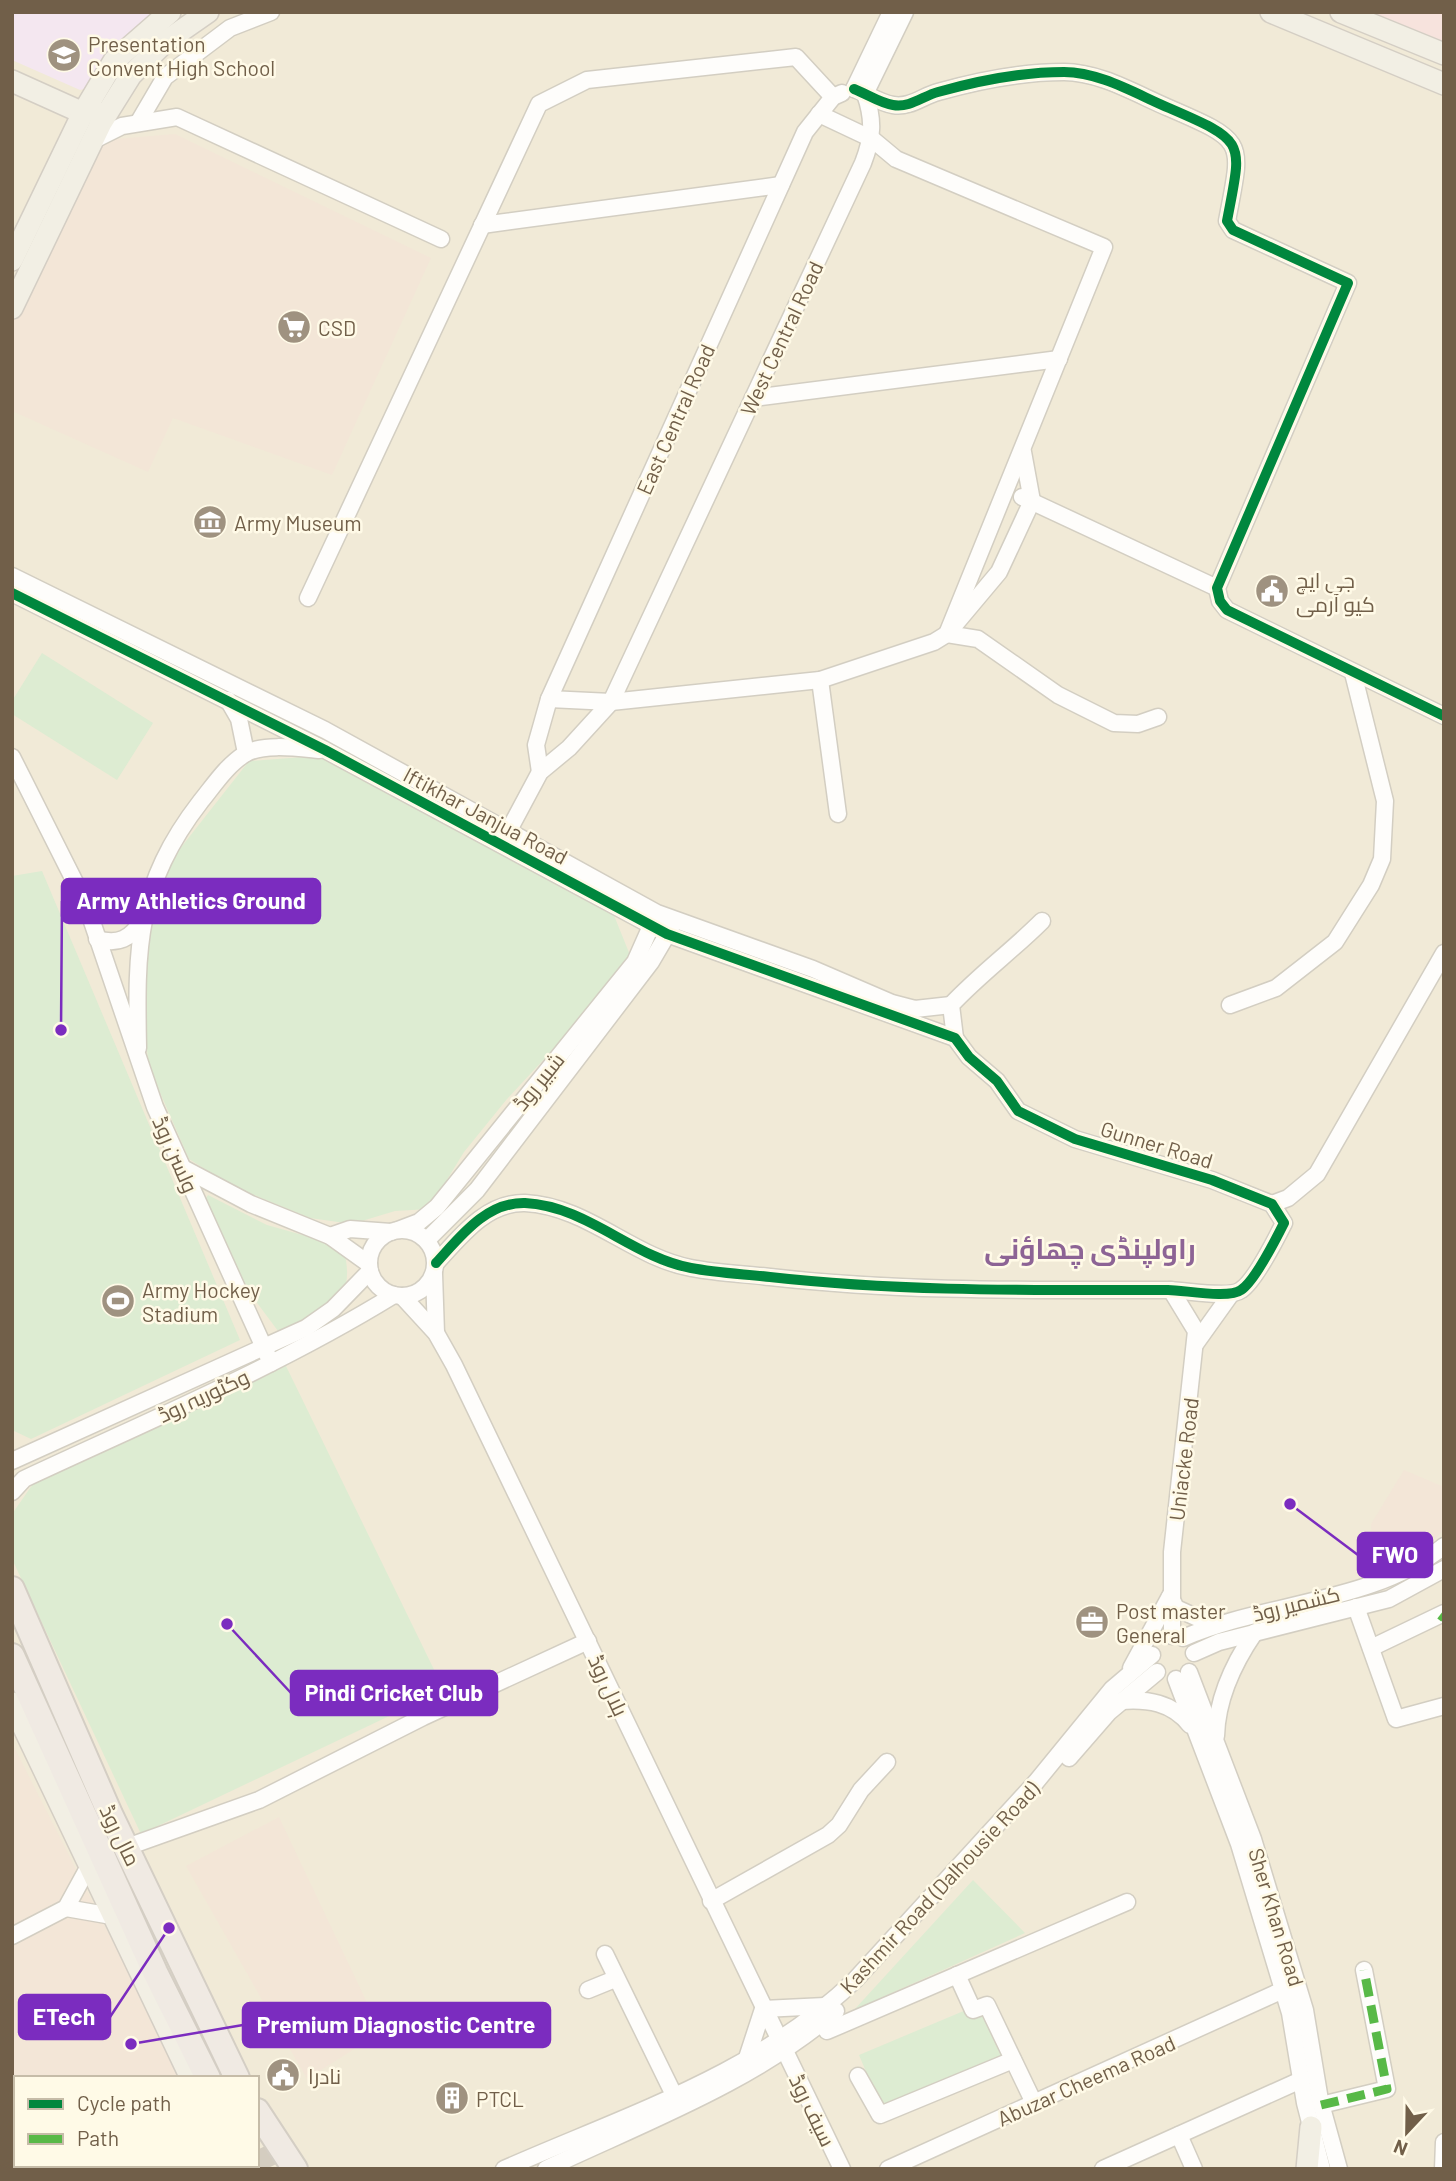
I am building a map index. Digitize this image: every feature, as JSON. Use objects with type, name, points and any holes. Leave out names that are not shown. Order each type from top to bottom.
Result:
[{"type":"highway","name":"مال روڈ","points":[[12,1589],[127,1847],[236,2076]]},
{"type":"highway","name":"مال روڈ","points":[[12,1656],[155,1972],[207,2076]]},
{"type":"highway","points":[[259,2114],[295,2169]]},
{"type":"highway","points":[[259,2124],[280,2169]]},
{"type":"main road","points":[[12,260],[94,105],[114,61],[170,12]]},
{"type":"main road","points":[[12,308],[92,141],[94,105],[131,75],[165,42],[208,12]]},
{"type":"main road","points":[[1271,12],[1434,79],[1438,51],[1340,12]]},
{"type":"main road","points":[[12,71],[64,96],[94,105]]},
{"type":"main road","points":[[12,81],[94,105]]},
{"type":"main road","points":[[12,1703],[190,2076]]},
{"type":"main road","points":[[1307,2169],[1311,2127]]},
{"type":"street","points":[[138,123],[165,77],[230,28],[271,12]]},
{"type":"street","points":[[860,91],[891,12]]},
{"type":"street","points":[[860,91],[905,12]]},
{"type":"street","points":[[308,598],[539,104],[587,80],[796,57],[833,97]]},
{"type":"street","points":[[860,91],[893,105],[908,105],[935,93],[980,81],[1062,72],[1107,81],[1196,119],[1226,136],[1236,151],[1238,166],[1227,221],[1233,230],[1348,283],[1217,588],[1220,601],[1227,610],[1444,716]]},
{"type":"street","name":"East Central Road","points":[[540,772],[536,745],[549,699],[805,132],[833,97],[860,91]]},
{"type":"street","name":"West Central Road","points":[[691,530],[872,139],[873,115],[860,91]]},
{"type":"street","points":[[819,114],[872,139],[896,159],[1104,247],[947,634]]},
{"type":"street","points":[[92,141],[122,126],[177,117],[441,239]]},
{"type":"street","name":"West Central Road","points":[[540,772],[569,748],[611,702],[872,139]]},
{"type":"street","points":[[482,225],[781,185]]},
{"type":"street","points":[[753,398],[1059,359]]},
{"type":"street","points":[[549,699],[611,702],[820,680],[934,642],[947,634],[999,572],[1031,501],[1023,451]]},
{"type":"street","points":[[1007,491],[1217,588]]},
{"type":"street","name":"Iftikhar Janjua Road","points":[[16,591],[654,920],[676,920],[813,969],[892,1003],[915,1009],[951,1005]]},
{"type":"street","name":"Iftikhar Janjua Road","points":[[16,591],[361,749],[509,830],[654,920],[667,934],[955,1038]]},
{"type":"street","points":[[947,634],[978,639],[1058,695],[1114,723],[1138,724],[1158,717]]},
{"type":"street","points":[[1230,1005],[1276,988],[1335,942],[1371,885],[1382,859],[1385,801],[1353,673]]},
{"type":"street","points":[[820,680],[838,814]]},
{"type":"street","points":[[228,700],[239,719],[246,753]]},
{"type":"street","points":[[97,939],[110,943],[124,940],[135,932],[142,920],[163,861],[188,819],[221,776],[246,753],[293,748],[361,749]]},
{"type":"street","name":"ولسن روڈ","points":[[12,757],[86,904],[138,1064],[181,1167],[267,1356]]},
{"type":"street","points":[[509,830],[540,772]]},
{"type":"street","points":[[138,1064],[136,989],[142,920]]},
{"type":"street","name":"شبیر روڈ","points":[[394,1231],[419,1222],[437,1208],[635,962],[654,920]]},
{"type":"street","name":"شبیر روڈ","points":[[426,1240],[477,1191],[651,962],[676,920]]},
{"type":"street","points":[[955,1038],[951,1005],[976,978],[1016,947],[1042,921]]},
{"type":"street","points":[[181,1167],[251,1204],[330,1236],[370,1267],[383,1290],[398,1296],[422,1290],[435,1268],[491,1210],[524,1203],[562,1209],[645,1250],[689,1268],[891,1289],[1044,1292],[1171,1290],[1231,1294],[1241,1290],[1268,1254],[1284,1223],[1272,1204],[1289,1198],[1317,1174],[1444,953]]},
{"type":"street","name":"Gunner Road","points":[[955,1038],[969,1057],[997,1081],[1018,1111],[1075,1139],[1212,1180],[1272,1204]]},
{"type":"street","points":[[330,1236],[350,1229],[413,1232],[426,1240],[435,1268]]},
{"type":"street","points":[[370,1267],[372,1251],[379,1239],[394,1231]]},
{"type":"street","name":"وکٹوریہ روڈ","points":[[12,1492],[24,1479],[267,1356],[333,1309],[370,1267]]},
{"type":"street","name":"ہلال روڈ","points":[[435,1268],[436,1333]]},
{"type":"street","name":"Uniacke Road","points":[[1171,1290],[1196,1331],[1170,1596],[1177,1637]]},
{"type":"street","points":[[1196,1343],[1231,1294]]},
{"type":"street","name":"وکٹوریہ روڈ","points":[[12,1461],[345,1325],[398,1296]]},
{"type":"street","name":"ہلال روڈ","points":[[398,1296],[436,1333],[589,1641],[782,2045]]},
{"type":"street","name":"کشمیر روڈ","points":[[1177,1637],[1382,1581],[1431,1556],[1444,1546]]},
{"type":"street","name":"کشمیر روڈ","points":[[1194,1653],[1255,1632],[1389,1598],[1444,1569]]},
{"type":"street","points":[[1170,1596],[1176,1608],[1213,1625]]},
{"type":"street","points":[[1127,1674],[1170,1596]]},
{"type":"street","points":[[1356,1607],[1396,1719],[1444,1706]]},
{"type":"street","points":[[1371,1648],[1442,1615]]},
{"type":"street","points":[[1216,1742],[1220,1703],[1240,1654],[1255,1632]]},
{"type":"street","points":[[1177,1637],[1194,1653],[1194,1665],[1182,1676],[1157,1672],[1152,1655],[1158,1642],[1177,1637]]},
{"type":"street","points":[[127,1847],[259,1800],[423,1717],[589,1641]]},
{"type":"street","name":"Kashmir Road (Dalhousie Road)","points":[[782,2045],[855,1980],[1037,1782],[1127,1674],[1152,1655]]},
{"type":"street","name":"Kashmir Road (Dalhousie Road)","points":[[546,2169],[570,2164],[753,2064],[835,2012],[877,1970],[1121,1701],[1157,1672]]},
{"type":"street","name":"Sher Khan Road","points":[[1182,1676],[1216,1742],[1253,1839],[1305,2010],[1321,2105],[1339,2169]]},
{"type":"street","name":"Sher Khan Road","points":[[1182,1676],[1195,1732],[1239,1844],[1290,2013],[1301,2080],[1322,2169]]},
{"type":"street","points":[[1121,1701],[1146,1699],[1162,1704],[1181,1714],[1195,1732]]},
{"type":"street","points":[[711,1901],[828,1835],[839,1825],[861,1790],[887,1762]]},
{"type":"street","points":[[12,1936],[66,1908],[89,1866]]},
{"type":"street","points":[[827,2031],[1127,1902]]},
{"type":"street","points":[[66,1908],[112,1916]]},
{"type":"street","points":[[605,1954],[674,2095]]},
{"type":"street","points":[[1321,2105],[1387,2089],[1364,1970]]},
{"type":"street","points":[[957,1975],[973,2010],[988,2005],[1034,2103]]},
{"type":"street","points":[[588,1990],[615,1979]]},
{"type":"street","name":"Abuzar Cheema Road","points":[[888,2169],[1283,1990]]},
{"type":"street","points":[[800,2081],[773,2068],[753,2064],[763,2009],[827,2006]]},
{"type":"street","name":"سیف روڈ","points":[[782,2045],[842,2169]]},
{"type":"street","points":[[858,2076],[880,2115],[1013,2060]]},
{"type":"street","name":"Kashmir Road (Dalhousie Road)","points":[[504,2169],[674,2095],[753,2064]]},
{"type":"street","points":[[1102,2169],[1301,2080]]},
{"type":"street","points":[[1179,2135],[1194,2169]]},
{"type":"street","points":[[1443,2169],[1444,2142]]},
{"type":"shaded area","points":[[12,12],[1444,12],[1444,2169],[12,2169]]},
{"type":"shaded area","name":"Presentation Convent High School","points":[[12,12],[152,12],[91,87],[80,90],[12,60]]},
{"type":"shaded area","points":[[1340,12],[1444,12],[1444,57]]},
{"type":"shaded area","points":[[175,134],[431,258],[332,475],[173,418],[148,472],[12,411],[12,308],[92,141]]},
{"type":"shaded area","points":[[1404,1470],[1444,1487],[1444,1530],[1430,1543],[1373,1568],[1371,1524]]},
{"type":"shaded area","points":[[12,1743],[181,2076],[14,2076],[14,2167],[229,2169],[12,2169]]},
{"type":"shaded area","points":[[279,1817],[381,2032],[307,2079],[186,1866]]},
{"type":"green space","points":[[42,653],[153,723],[117,780],[12,714],[12,701]]},
{"type":"green space","points":[[317,756],[613,913],[630,955],[571,1030],[507,1099],[464,1152],[429,1209],[395,1211],[352,1224],[310,1218],[230,1185],[189,1159],[148,1065],[144,997],[146,951],[153,910],[175,855],[249,761]]},
{"type":"green space","points":[[42,871],[240,1340],[31,1439],[12,1430],[12,876]]},
{"type":"green space","points":[[208,1195],[267,1225],[331,1243],[344,1251],[346,1284],[341,1296],[323,1313],[281,1335],[240,1280],[222,1246],[206,1198]]},
{"type":"green space","points":[[285,1364],[444,1690],[141,1834],[12,1559],[12,1514],[35,1481]]},
{"type":"green space","points":[[973,1880],[1025,1933],[854,2010]]},
{"type":"green space","points":[[966,2010],[970,2018],[984,2013],[1002,2058],[881,2107],[859,2055]]},
{"type":"tunnel","points":[[197,2019],[222,2076]]},
{"type":"tunnel","points":[[259,2154],[266,2169]]},
{"type":"marked path","points":[[1440,1615],[1444,1618]]},
{"type":"marked path","points":[[1321,2105],[1387,2089],[1364,1970]]},
{"type":"cycle path","points":[[854,89],[883,102],[899,105],[938,92],[1000,78],[1048,72],[1077,73],[1131,90],[1195,119],[1226,138],[1233,147],[1236,159],[1227,221],[1233,230],[1348,283],[1217,588],[1220,601],[1227,610],[1444,716]]},
{"type":"cycle path","points":[[12,593],[325,750],[667,934],[955,1038],[969,1057],[997,1081],[1018,1111],[1075,1139],[1212,1180],[1272,1204],[1284,1223],[1265,1259],[1247,1285],[1235,1293],[1227,1294],[1168,1290],[919,1288],[711,1271],[669,1262],[569,1213],[548,1206],[525,1203],[511,1204],[486,1215],[464,1232],[436,1263]]},
{"type":"place","name":"Presentation Convent High School","points":[[64,55]]},
{"type":"place","name":"CSD","points":[[294,327]]},
{"type":"place","name":"Army Museum","points":[[210,522]]},
{"type":"place","name":"جی ایچ کیو آرمی","points":[[1272,591]]},
{"type":"place","name":"Army Athletics Ground","points":[[61,1030]]},
{"type":"place","name":"Army Hockey Stadium","points":[[118,1301]]},
{"type":"place","name":"FWO","points":[[1290,1504]]},
{"type":"place","name":"Post master General","points":[[1092,1622]]},
{"type":"place","name":"Pindi Cricket Club","points":[[227,1624]]},
{"type":"place","name":"ETech","points":[[169,1928]]},
{"type":"place","name":"Premium Diagnostic Centre","points":[[131,2044]]},
{"type":"place","name":"نادرا","points":[[283,2075]]},
{"type":"place","name":"PTCL","points":[[452,2098]]},
{"type":"district","name":"راولپنڈی چھاؤنی","points":[[1090,1248]]}]
